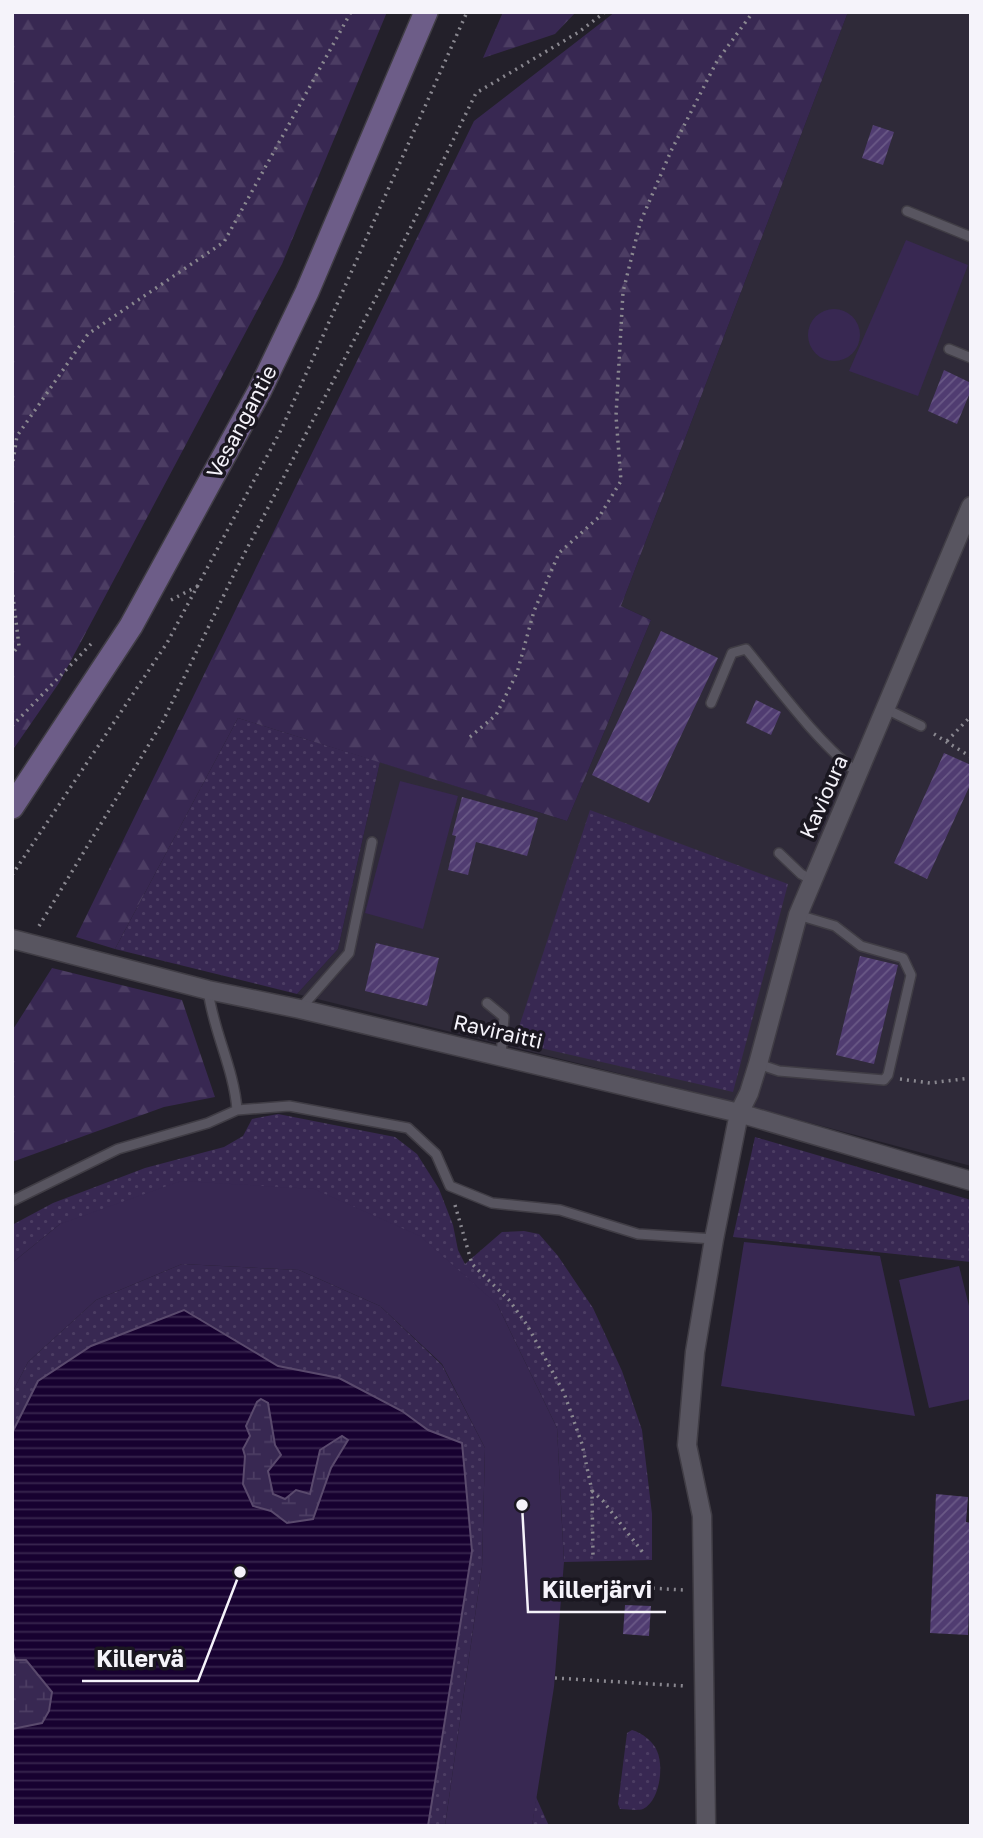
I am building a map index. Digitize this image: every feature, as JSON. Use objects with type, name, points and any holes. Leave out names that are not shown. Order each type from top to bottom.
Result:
[{"type":"street","name":"Vesangantie","points":[[12,807],[131,625],[260,390],[307,292],[426,12]]},
{"type":"street","name":"Kavioura","points":[[706,1826],[702,1516],[687,1445],[695,1352],[739,1113],[758,1064],[798,915],[860,774],[971,506]]},
{"type":"street","name":"Raviraitti","points":[[20,941],[208,990],[300,1009],[739,1113],[971,1181]]},
{"type":"lane","points":[[907,211],[971,237]]},
{"type":"lane","points":[[949,349],[971,358]]},
{"type":"lane","points":[[711,703],[732,653],[746,649],[789,702],[844,762],[860,774]]},
{"type":"lane","points":[[886,709],[921,726]]},
{"type":"lane","points":[[300,1009],[349,953],[372,842]]},
{"type":"lane","points":[[779,853],[801,874],[812,880]]},
{"type":"lane","points":[[758,1064],[779,1070],[884,1080],[888,1075],[911,975],[903,958],[862,946],[835,926],[798,915]]},
{"type":"lane","points":[[208,990],[210,1007],[236,1090],[237,1110]]},
{"type":"lane","points":[[488,1003],[504,1017],[501,1056]]},
{"type":"lane","points":[[12,1201],[118,1149],[208,1123],[237,1110],[289,1106],[408,1128],[436,1154],[450,1186],[492,1203],[560,1210],[638,1234],[714,1240]]},
{"type":"path","points":[[12,468],[17,436],[88,334],[224,242],[351,12]]},
{"type":"path","points":[[12,875],[167,643],[206,573],[281,430],[467,12]]},
{"type":"path","points":[[20,941],[162,723],[476,93],[579,32],[605,12]]},
{"type":"path","points":[[470,737],[496,715],[517,674],[534,611],[559,553],[599,517],[621,481],[616,416],[623,292],[640,223],[671,151],[717,61],[753,12]]},
{"type":"path","points":[[12,588],[19,646],[12,653]]},
{"type":"path","points":[[947,741],[971,716]]},
{"type":"path","points":[[921,726],[971,757]]},
{"type":"path","points":[[884,1080],[930,1083],[971,1078]]},
{"type":"path","points":[[450,1186],[472,1264],[509,1300],[527,1325],[564,1393],[582,1444],[592,1491],[593,1557]]},
{"type":"path","points":[[592,1491],[603,1501],[644,1554]]},
{"type":"path","points":[[562,1583],[704,1591]]},
{"type":"path","points":[[555,1678],[705,1687]]},
{"type":"shaded area","points":[[848,12],[971,12],[971,1166],[710,1096],[297,994],[338,949],[380,762],[567,821],[651,620],[621,606]]},
{"type":"shaded area","points":[[184,1310],[278,1366],[339,1378],[402,1411],[428,1430],[462,1443],[472,1551],[428,1826],[12,1826],[12,1729],[42,1723],[49,1711],[52,1692],[26,1660],[15,1660],[13,1652],[12,1433],[38,1381],[91,1346]],"holes":[[[261,1399],[268,1403],[275,1445],[281,1455],[268,1471],[273,1494],[285,1499],[296,1490],[310,1494],[320,1450],[342,1436],[348,1440],[331,1468],[313,1519],[287,1523],[271,1511],[253,1506],[243,1484],[243,1449],[250,1436],[246,1426],[257,1402]]]},
{"type":"green space","points":[[12,12],[387,12],[282,264],[59,683],[12,751]]},
{"type":"green space","points":[[503,12],[576,12],[555,34],[483,58]]},
{"type":"green space","points":[[615,12],[848,12],[621,606],[651,620],[567,821],[238,718],[115,949],[76,937],[474,121]]},
{"type":"green space","points":[[906,240],[968,265],[918,396],[849,371]]},
{"type":"green space","points":[[834,309],[844,311],[852,317],[858,325],[858,345],[852,353],[844,359],[834,361],[824,359],[816,353],[810,345],[808,335],[810,325],[816,317],[824,311]]},
{"type":"green space","points":[[238,718],[380,762],[338,949],[297,994],[115,949]]},
{"type":"green space","points":[[400,781],[458,796],[423,929],[365,913]]},
{"type":"green space","points":[[590,810],[788,884],[733,1092],[514,1042]]},
{"type":"green space","points":[[52,968],[182,1000],[215,1097],[164,1107],[12,1162],[12,1031]]},
{"type":"green space","points":[[278,1114],[395,1137],[417,1154],[439,1189],[465,1264],[502,1232],[524,1231],[539,1234],[558,1256],[593,1308],[622,1371],[642,1430],[652,1514],[652,1560],[564,1562],[557,1428],[497,1304],[60,1224],[12,1263],[12,1225],[53,1203],[145,1168],[224,1147],[243,1136],[252,1119]]},
{"type":"green space","points":[[755,1137],[971,1200],[971,1262],[733,1237]]},
{"type":"green space","points":[[181,1181],[314,1189],[420,1236],[497,1304],[557,1428],[564,1562],[554,1687],[532,1826],[445,1826],[482,1567],[485,1448],[442,1364],[380,1306],[299,1270],[182,1264],[96,1300],[28,1362],[12,1393],[12,1263],[60,1224]]},
{"type":"green space","points":[[744,1242],[880,1256],[915,1416],[721,1386]]},
{"type":"green space","points":[[182,1264],[299,1270],[380,1306],[442,1365],[485,1448],[482,1567],[445,1826],[428,1826],[472,1551],[462,1443],[428,1430],[402,1411],[339,1378],[278,1366],[184,1310],[91,1346],[38,1381],[12,1433],[12,1393],[28,1362],[96,1300]]},
{"type":"green space","points":[[959,1266],[971,1314],[971,1399],[929,1408],[899,1280]]},
{"type":"green space","points":[[261,1399],[268,1403],[275,1445],[281,1455],[268,1471],[273,1494],[296,1490],[310,1494],[320,1449],[342,1436],[348,1440],[331,1468],[313,1519],[287,1523],[271,1511],[253,1506],[243,1484],[243,1449],[250,1436],[246,1426]]},
{"type":"green space","points":[[12,1594],[13,1652],[25,1660],[52,1692],[49,1711],[42,1723],[12,1729]]},
{"type":"green space","points":[[632,1730],[653,1744],[660,1765],[657,1791],[649,1805],[638,1810],[620,1809],[618,1804],[627,1733]]},
{"type":"green space","points":[[536,1797],[549,1826],[532,1826]]},
{"type":"building","points":[[873,125],[894,132],[883,165],[862,158]]},
{"type":"building","points":[[944,370],[971,383],[971,390],[957,424],[928,411]]},
{"type":"building","points":[[661,631],[718,658],[649,803],[592,775]]},
{"type":"building","points":[[756,700],[781,712],[771,735],[746,723]]},
{"type":"building","points":[[944,753],[971,765],[971,783],[927,879],[894,863]]},
{"type":"building","points":[[462,797],[538,818],[527,856],[476,842],[468,875],[448,870],[456,836],[452,835]]},
{"type":"building","points":[[376,943],[439,958],[427,1006],[365,991]]},
{"type":"building","points":[[860,956],[898,965],[874,1064],[836,1055]]},
{"type":"building","points":[[936,1494],[968,1497],[966,1522],[971,1523],[971,1570],[968,1635],[930,1633]]},
{"type":"building","points":[[625,1605],[651,1606],[649,1636],[623,1634]]},
{"type":"place","name":"Killerjärvi","points":[[522,1505]]},
{"type":"place","name":"Killervä","points":[[240,1572]]}]
